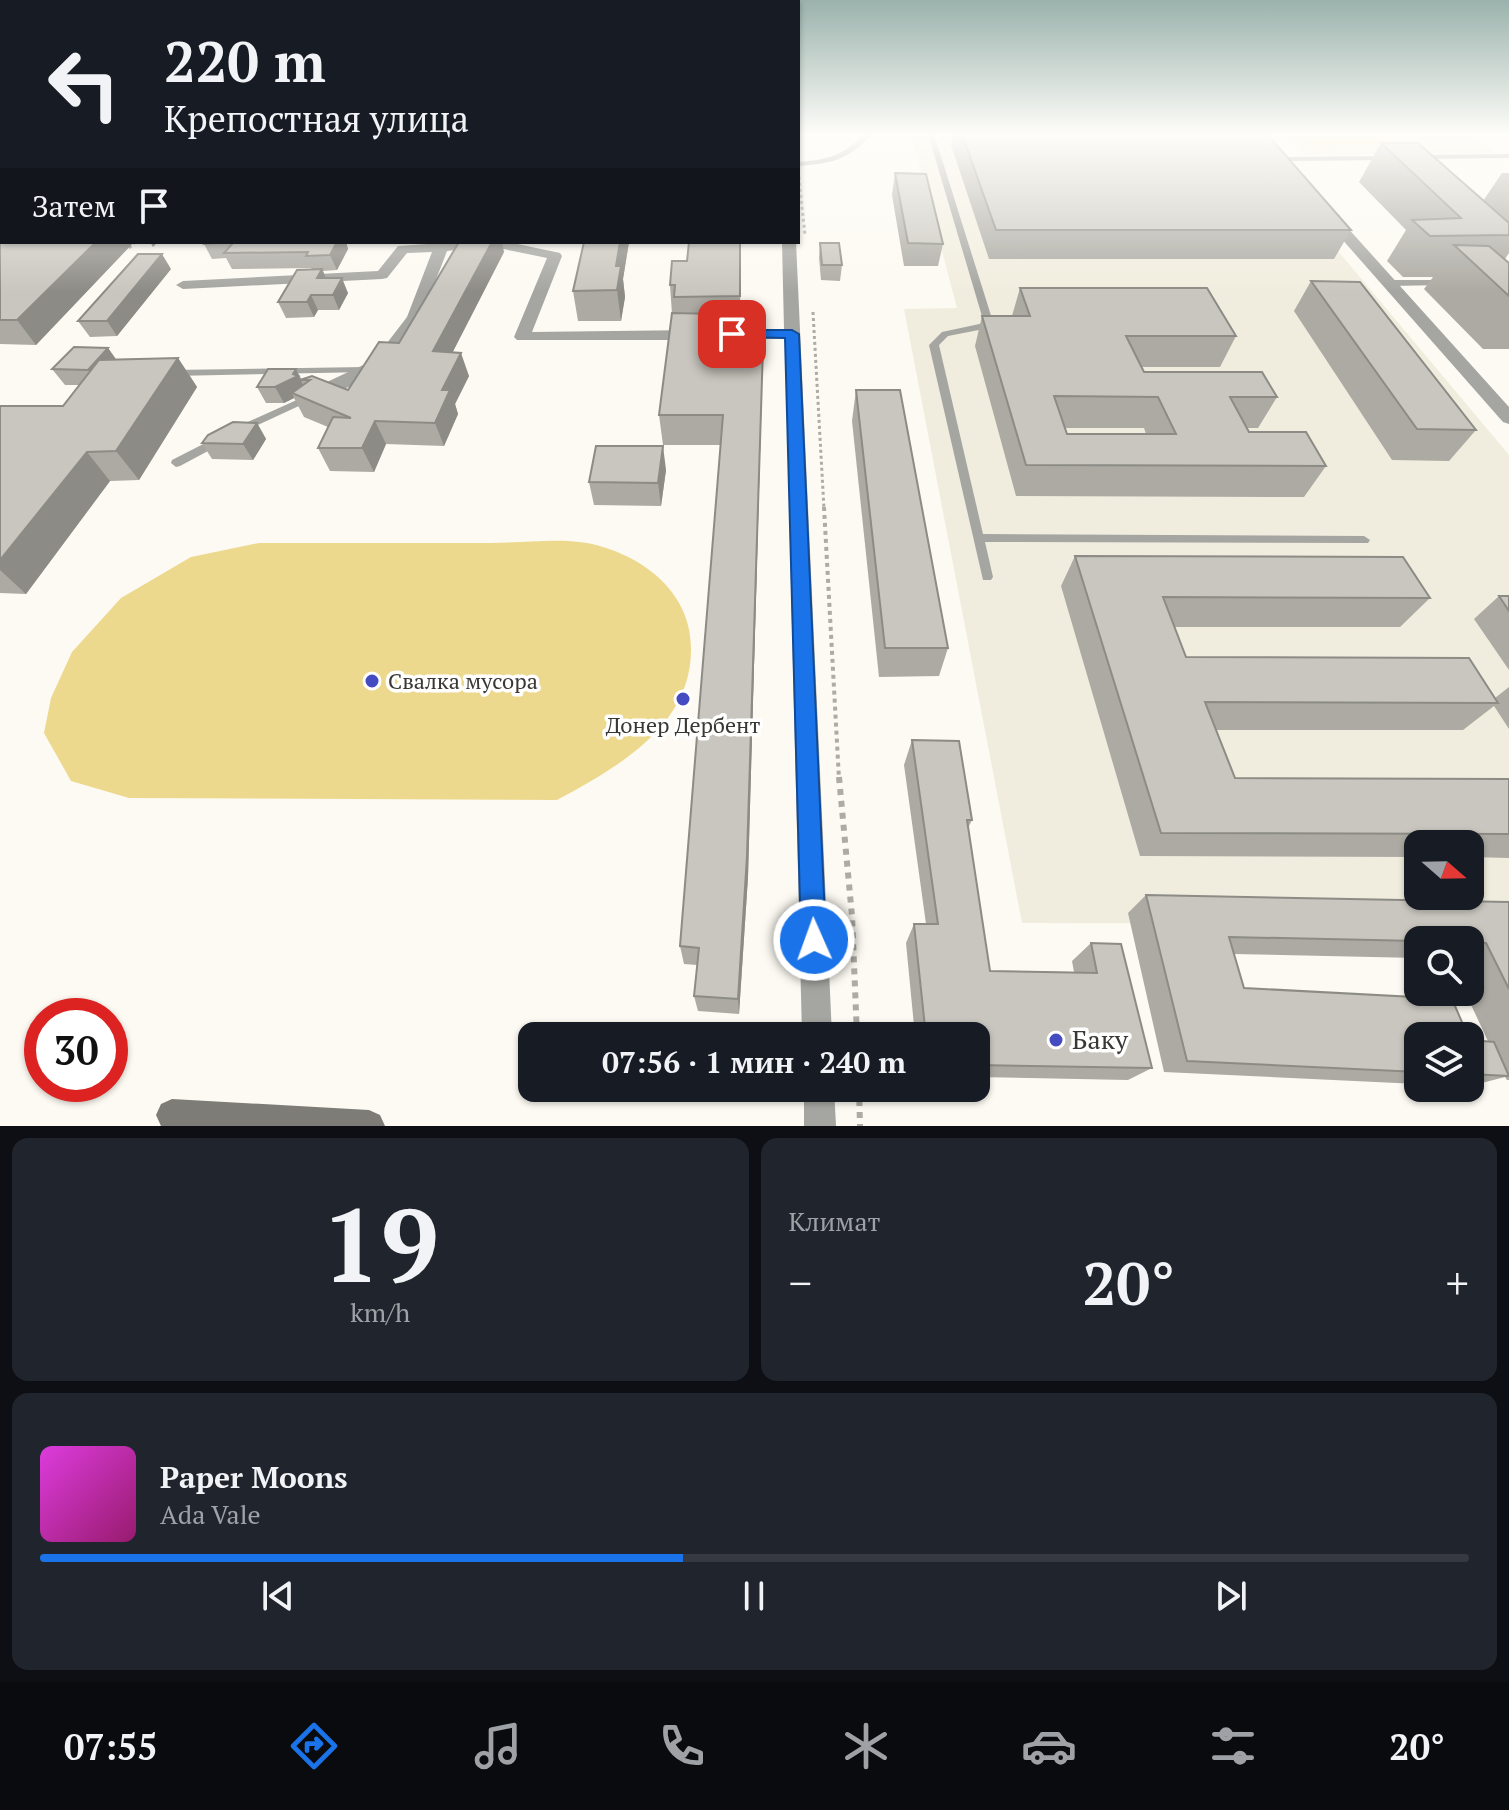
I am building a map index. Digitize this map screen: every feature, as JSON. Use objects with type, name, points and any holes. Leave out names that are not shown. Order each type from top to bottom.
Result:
[{"type":"street","points":[[1318,203],[1509,418]]},
{"type":"street","points":[[183,285],[382,275],[403,249],[466,244]]},
{"type":"street","points":[[498,244],[555,256],[522,337],[792,334]]},
{"type":"street","points":[[797,244],[792,334],[817,1022]]},
{"type":"street","points":[[320,392],[380,363],[414,318],[441,248]]},
{"type":"street","points":[[819,1102],[820,1126]]},
{"type":"street","points":[[172,1115],[369,1126]]},
{"type":"lane","points":[[947,187],[989,325],[945,334],[934,345],[987,577]]},
{"type":"lane","points":[[1389,283],[1447,283]]},
{"type":"lane","points":[[167,373],[365,370]]},
{"type":"lane","points":[[176,463],[320,392]]},
{"type":"lane","points":[[978,538],[1364,540]]},
{"type":"path","points":[[129,248],[133,244]]},
{"type":"path","points":[[812,302],[856,1022]]},
{"type":"path","points":[[859,1102],[860,1126]]},
{"type":"shaded area","points":[[925,187],[1284,187],[1509,455],[1509,924],[1022,923],[904,309],[957,308]]},
{"type":"shaded area","name":"Свалка мусора","points":[[564,541],[607,548],[644,566],[673,594],[683,610],[689,629],[691,650],[688,677],[664,723],[646,742],[603,774],[557,800],[129,798],[71,781],[44,733],[51,698],[72,652],[121,598],[191,557],[259,543]]},
{"type":"building","points":[[898,187],[929,187],[943,244],[908,243]]},
{"type":"building","points":[[981,187],[1313,187],[1351,230],[996,230]]},
{"type":"building","points":[[1427,187],[1468,187],[1509,223],[1509,235],[1430,236],[1412,220],[1461,218]]},
{"type":"building","points":[[820,243],[839,243],[842,265],[822,265]]},
{"type":"building","points":[[0,244],[94,244],[17,320],[0,320]]},
{"type":"building","points":[[232,244],[336,244],[330,255],[306,256],[308,252],[224,253]]},
{"type":"building","points":[[458,244],[491,244],[433,351],[461,353],[442,390],[450,390],[435,423],[375,421],[362,448],[318,448],[333,417],[351,418],[292,393],[310,380],[300,380],[312,376],[348,390],[379,342],[399,343]]},
{"type":"building","points":[[584,244],[620,244],[616,266],[621,266],[617,290],[573,291]]},
{"type":"building","points":[[689,244],[740,244],[740,296],[674,297],[675,285],[670,285],[672,261],[687,261]]},
{"type":"building","points":[[1454,245],[1489,246],[1509,263],[1509,296]]},
{"type":"building","points":[[138,254],[162,254],[107,321],[78,321]]},
{"type":"building","points":[[322,269],[317,278],[342,278],[333,295],[311,295],[307,302],[278,302],[297,270]]},
{"type":"building","points":[[1311,281],[1360,282],[1476,430],[1417,429]]},
{"type":"building","points":[[1020,288],[1207,288],[1236,336],[1126,336],[1144,372],[1262,372],[1277,397],[1230,397],[1249,432],[1306,432],[1326,466],[1026,465],[982,316],[1030,316]],"holes":[[[1054,396],[1158,397],[1176,434],[1067,434]]]},
{"type":"building","points":[[672,313],[764,315],[747,856],[738,999],[694,996],[699,948],[680,946],[723,415],[659,415]]},
{"type":"building","points":[[74,347],[108,348],[88,370],[52,369]]},
{"type":"building","points":[[178,358],[116,451],[87,452],[0,560],[0,406],[63,406],[99,360]]},
{"type":"building","points":[[268,369],[296,369],[293,374],[298,376],[275,387],[257,387]]},
{"type":"building","points":[[856,390],[900,390],[948,648],[885,648]]},
{"type":"building","points":[[233,422],[257,423],[243,444],[202,443],[208,435]]},
{"type":"building","points":[[596,446],[663,446],[658,483],[589,482]]},
{"type":"building","points":[[1075,556],[1403,557],[1430,598],[1163,597],[1186,657],[1469,658],[1498,703],[1205,702],[1235,778],[1509,779],[1509,834],[1484,834],[1484,830],[1404,830],[1404,834],[1161,833]]},
{"type":"building","points":[[1499,596],[1509,596],[1509,611]]},
{"type":"building","points":[[912,740],[959,741],[972,820],[967,820],[990,971],[1097,973],[1091,943],[1121,944],[1152,1068],[990,1065],[990,1022],[924,1022],[914,924],[938,924]]},
{"type":"building","points":[[1146,895],[1404,900],[1404,910],[1484,910],[1484,902],[1509,902],[1509,989],[1484,943],[1484,926],[1404,926],[1404,941],[1229,937],[1244,988],[1404,996],[1404,1006],[1455,1006],[1462,1022],[1404,1022],[1404,1071],[1187,1061]]},
{"type":"building","points":[[1484,1041],[1494,1042],[1509,1076],[1484,1075]]},
{"type":"place","name":"Свалка мусора","points":[[372,681]]},
{"type":"place","name":"Донер Дербент","points":[[683,699]]},
{"type":"place","name":"Баку","points":[[1056,1040]]},
{"type":"route","points":[[732,334],[792,334],[814,940]]}]
